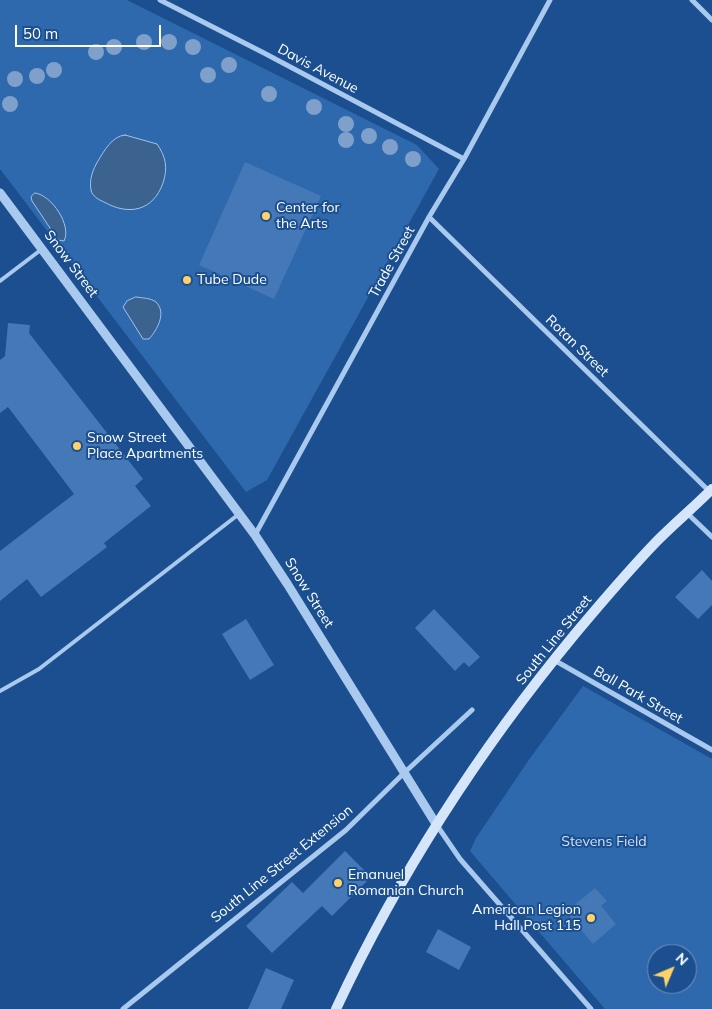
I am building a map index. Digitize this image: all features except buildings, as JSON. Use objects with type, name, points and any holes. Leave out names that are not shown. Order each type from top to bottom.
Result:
[{"type":"main road","name":"South Line Street","points":[[336,1009],[396,892],[436,824],[480,757],[554,659],[606,596],[657,541],[711,490]]},
{"type":"street","name":"Davis Avenue","points":[[160,0],[464,159]]},
{"type":"street","name":"Trade Street","points":[[255,535],[550,0]]},
{"type":"street","points":[[692,0],[712,20]]},
{"type":"street","name":"Snow Street","points":[[0,193],[240,513],[460,859],[591,1009]]},
{"type":"street","name":"Rotan Street","points":[[429,217],[711,490]]},
{"type":"street","points":[[687,513],[712,537]]},
{"type":"street","name":"Ball Park Street","points":[[554,659],[712,750]]},
{"type":"street","name":"South Line Street Extension","points":[[123,1009],[346,830],[472,710]]},
{"type":"lane","points":[[0,281],[42,249]]},
{"type":"lane","points":[[0,692],[39,669],[240,513]]},
{"type":"green space","points":[[0,0],[127,0],[417,145],[439,169],[267,480],[246,492],[0,169]]},
{"type":"green space","name":"Stevens Field","points":[[583,686],[712,759],[712,1009],[605,1009],[470,851],[476,838],[528,761]]},
{"type":"shaded area","points":[[125,135],[157,144],[166,167],[163,183],[153,200],[147,205],[131,210],[113,206],[96,198],[91,190],[91,179],[96,164],[112,141]]},
{"type":"shaded area","points":[[35,193],[48,199],[59,212],[65,227],[66,235],[64,241],[58,240],[32,201],[31,197]]},
{"type":"shaded area","points":[[136,297],[156,302],[161,311],[158,326],[149,339],[143,339],[123,307],[127,301]]},
{"type":"place","name":"Center for the Arts","points":[[266,216]]},
{"type":"place","name":"Tube Dude","points":[[187,280]]},
{"type":"place","name":"Snow Street Place Apartments","points":[[77,446]]},
{"type":"place","name":"Emanuel Romanian Church","points":[[338,883]]},
{"type":"place","name":"American Legion Hall Post 115","points":[[591,918]]}]
